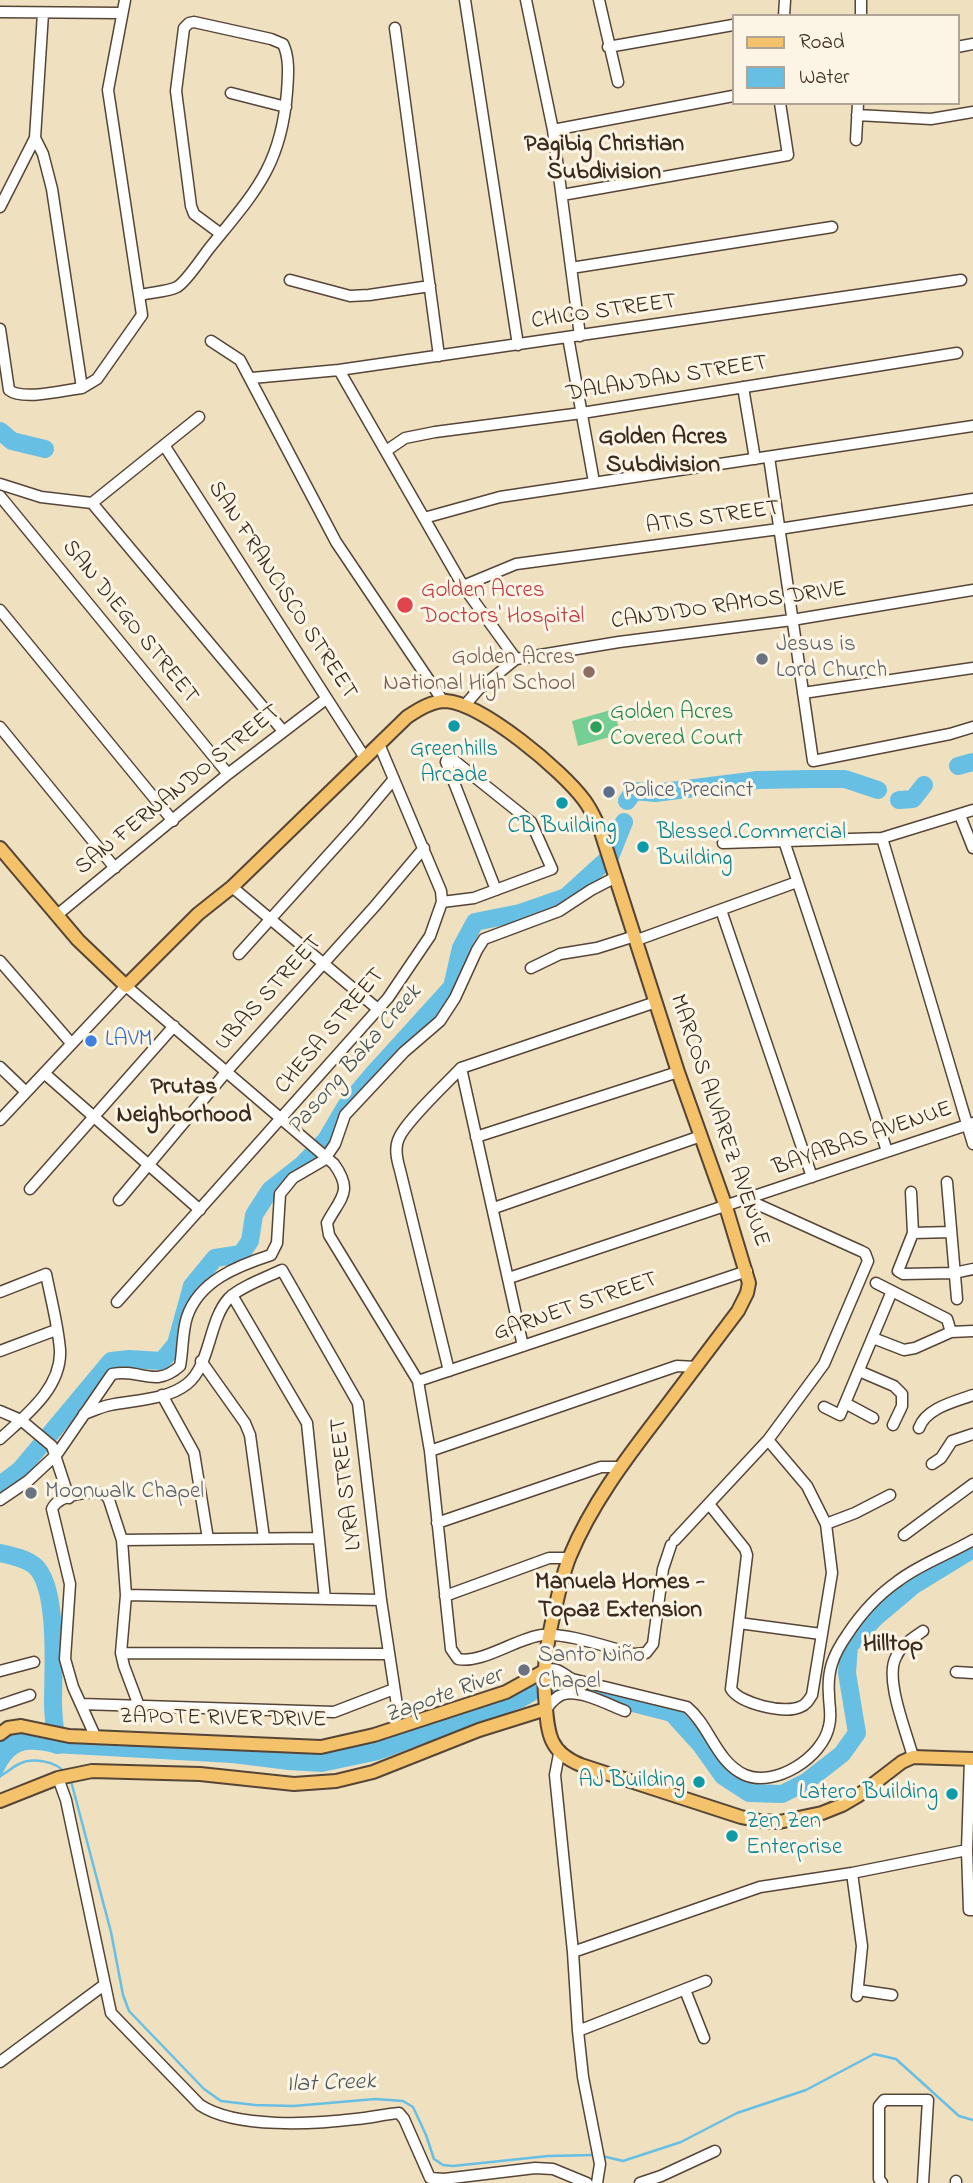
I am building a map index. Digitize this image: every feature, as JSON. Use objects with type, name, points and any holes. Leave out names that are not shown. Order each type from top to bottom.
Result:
[{"type":"main road","name":"MARCOS ALVAREZ AVENUE","points":[[443,701],[466,705],[516,739],[573,787],[593,814],[615,874],[678,1072],[726,1206],[749,1283],[744,1302],[621,1467],[584,1525],[569,1558],[550,1634],[544,1676],[551,1736],[559,1754]]},
{"type":"main road","points":[[0,848],[78,940],[126,986],[198,914],[232,887],[379,744],[416,711],[443,701]]},
{"type":"main road","name":"ZAPOTE RIVER DRIVE","points":[[0,1734],[15,1726],[58,1735],[96,1738],[321,1747],[374,1735],[506,1692],[544,1676]]},
{"type":"main road","points":[[0,1801],[77,1772],[200,1774],[294,1784],[336,1781],[373,1772],[546,1702]]},
{"type":"main road","points":[[559,1754],[581,1765],[741,1817],[779,1822],[810,1816],[842,1805],[913,1757],[972,1759]]},
{"type":"street","points":[[0,329],[9,390],[22,395],[82,388],[97,379],[142,315],[108,90],[125,0]]},
{"type":"street","points":[[465,0],[517,345]]},
{"type":"street","points":[[526,0],[553,130],[580,335]]},
{"type":"street","points":[[599,0],[618,82]]},
{"type":"street","points":[[0,12],[121,13]]},
{"type":"street","points":[[0,207],[35,138],[43,13]]},
{"type":"street","points":[[141,295],[178,286],[221,234],[249,200],[271,166],[286,107],[287,59],[283,44],[194,22],[184,28],[176,91],[191,206],[194,214],[221,234]]},
{"type":"street","points":[[608,47],[732,25]]},
{"type":"street","points":[[395,28],[439,356]]},
{"type":"street","points":[[231,93],[286,107]]},
{"type":"street","points":[[553,130],[732,96]]},
{"type":"street","points":[[562,195],[788,155],[780,105]]},
{"type":"street","points":[[856,140],[858,105]]},
{"type":"street","points":[[858,115],[930,119],[973,112]]},
{"type":"street","points":[[35,138],[46,162],[52,189],[82,388]]},
{"type":"street","points":[[571,268],[832,227]]},
{"type":"street","points":[[290,280],[350,296],[430,286]]},
{"type":"street","name":"CHICO STREET","points":[[252,378],[339,370],[961,280]]},
{"type":"street","points":[[568,337],[594,482]]},
{"type":"street","points":[[211,341],[240,360],[252,378],[337,542],[443,701]]},
{"type":"street","name":"DALANDAN STREET","points":[[386,451],[404,438],[582,413],[957,353]]},
{"type":"street","points":[[339,370],[463,586],[516,659]]},
{"type":"street","points":[[743,387],[755,459]]},
{"type":"street","points":[[92,503],[199,417]]},
{"type":"street","points":[[424,518],[499,497],[973,426]]},
{"type":"street","name":"SAN FRANCISCO STREET","points":[[164,445],[365,758]]},
{"type":"street","points":[[769,457],[813,761],[973,727]]},
{"type":"street","points":[[0,484],[41,497],[92,503],[283,731]]},
{"type":"street","name":"SAN DIEGO STREET","points":[[0,496],[228,775]]},
{"type":"street","name":"ATIS STREET","points":[[463,586],[516,564],[779,529],[973,499]]},
{"type":"street","name":"CANDIDO RAMOS DRIVE","points":[[466,705],[478,690],[516,659],[619,642],[792,620],[973,590]]},
{"type":"street","points":[[0,610],[173,821]]},
{"type":"street","points":[[803,693],[973,668]]},
{"type":"street","name":"SAN FERNANDO STREET","points":[[57,915],[326,699]]},
{"type":"street","points":[[0,726],[115,868]]},
{"type":"street","points":[[379,744],[424,848],[441,891],[442,902],[474,898],[496,890],[552,869],[531,822],[451,758],[447,759],[496,890]]},
{"type":"street","points":[[239,954],[394,779]]},
{"type":"street","points":[[723,843],[882,838],[973,810]]},
{"type":"street","points":[[960,815],[973,848]]},
{"type":"street","points":[[882,838],[970,1124],[973,1144]]},
{"type":"street","points":[[784,841],[887,1152]]},
{"type":"street","name":"UBAS STREET","points":[[119,1200],[227,1071],[424,848]]},
{"type":"street","points":[[0,1500],[28,1481],[84,1415],[112,1374],[122,1372],[158,1378],[169,1376],[180,1366],[187,1318],[197,1298],[223,1274],[271,1255],[277,1243],[280,1194],[293,1178],[327,1156],[335,1144],[345,1115],[404,1052],[440,1021],[455,998],[484,939],[559,911],[615,874]]},
{"type":"street","points":[[531,968],[560,954],[636,938],[797,882]]},
{"type":"street","points":[[232,887],[379,1010]]},
{"type":"street","name":"CHESA STREET","points":[[117,1302],[379,1010],[424,947],[442,902]]},
{"type":"street","points":[[721,910],[813,1177]]},
{"type":"street","points":[[0,961],[71,1043]]},
{"type":"street","points":[[0,1120],[126,986],[334,1164],[345,1182],[342,1199],[327,1223],[329,1235],[418,1381],[430,1451],[451,1649],[458,1659],[472,1659],[529,1638],[550,1634],[634,1654],[646,1653],[653,1644],[663,1569],[673,1543],[768,1440],[824,1364],[868,1261],[861,1251],[748,1200]]},
{"type":"street","points":[[449,1371],[400,1170],[396,1147],[399,1137],[461,1068],[656,1002]]},
{"type":"street","points":[[30,1189],[174,1026]]},
{"type":"street","points":[[0,1067],[26,1092]]},
{"type":"street","points":[[461,1068],[523,1346]]},
{"type":"street","points":[[477,1137],[678,1072]]},
{"type":"street","points":[[44,1073],[200,1210]]},
{"type":"street","name":"BAYABAS AVENUE","points":[[509,1278],[970,1124]]},
{"type":"street","points":[[494,1209],[701,1136]]},
{"type":"street","points":[[947,1182],[957,1299]]},
{"type":"street","points":[[911,1192],[914,1233],[898,1271],[903,1274],[954,1273],[973,1269]]},
{"type":"street","points":[[914,1233],[951,1232]]},
{"type":"street","name":"LYRA STREET","points":[[232,1295],[282,1270],[358,1403],[398,1712]]},
{"type":"street","name":"GARNET STREET","points":[[418,1381],[747,1271]]},
{"type":"street","points":[[0,1292],[46,1274],[60,1352],[56,1376],[44,1396],[0,1439]]},
{"type":"street","points":[[876,1283],[947,1319],[951,1332]]},
{"type":"street","points":[[824,1407],[840,1415],[892,1291]]},
{"type":"street","points":[[84,1415],[106,1406],[162,1395],[189,1382],[196,1374],[218,1314],[232,1295],[307,1423],[325,1599]]},
{"type":"street","points":[[0,1351],[56,1330]]},
{"type":"street","points":[[873,1338],[904,1350],[951,1332],[973,1331]]},
{"type":"street","points":[[201,1361],[245,1423],[250,1435],[264,1538]]},
{"type":"street","points":[[430,1451],[677,1366],[696,1367]]},
{"type":"street","points":[[859,1371],[894,1386],[902,1394],[902,1406],[893,1425]]},
{"type":"street","points":[[162,1395],[194,1453],[208,1539]]},
{"type":"street","points":[[919,1428],[922,1418],[943,1405],[973,1395]]},
{"type":"street","points":[[845,1403],[873,1419]]},
{"type":"street","points":[[0,1411],[22,1420],[55,1450],[69,1498]]},
{"type":"street","points":[[932,1464],[941,1458],[951,1441],[973,1434]]},
{"type":"street","points":[[709,1504],[747,1555],[731,1689],[738,1698],[762,1706],[799,1708],[809,1700],[814,1685],[832,1564],[826,1524],[807,1486],[768,1440]]},
{"type":"street","points":[[437,1522],[601,1467],[621,1467]]},
{"type":"street","points":[[904,1535],[973,1484]]},
{"type":"street","points":[[96,1738],[65,1659],[70,1584],[52,1514],[54,1504],[69,1498],[95,1492],[106,1495],[122,1540],[126,1595],[121,1653],[139,1706]]},
{"type":"street","points":[[826,1524],[855,1514],[890,1495]]},
{"type":"street","points":[[122,1540],[317,1538]]},
{"type":"street","points":[[544,1676],[552,1669],[561,1670],[572,1679],[687,1707],[719,1752],[735,1769],[747,1776],[770,1778],[796,1766],[822,1742],[830,1724],[830,1663],[847,1634],[879,1596],[900,1579],[973,1540]]},
{"type":"street","points":[[444,1596],[550,1558],[569,1558]]},
{"type":"street","points":[[126,1595],[382,1600]]},
{"type":"street","points":[[739,1623],[821,1634]]},
{"type":"street","points":[[913,1757],[892,1674],[894,1659],[901,1648],[923,1631]]},
{"type":"street","points":[[121,1653],[389,1654]]},
{"type":"street","points":[[0,1671],[34,1662]]},
{"type":"street","points":[[956,1672],[973,1673]]},
{"type":"street","points":[[81,1704],[334,1712],[394,1689]]},
{"type":"street","points":[[546,1702],[569,1694],[594,1699],[625,1711]]},
{"type":"street","points":[[0,1705],[30,1695]]},
{"type":"street","points":[[559,1754],[555,1775],[578,2031],[600,2164],[597,2183]]},
{"type":"street","points":[[971,1910],[969,1844],[972,1759]]},
{"type":"street","points":[[60,1777],[107,2005],[116,2020],[205,2108],[251,2121],[270,2122],[328,2122],[399,2113],[430,2181],[535,2168],[553,2169],[587,2183]]},
{"type":"street","points":[[573,1952],[760,1887],[852,1873],[969,1844]]},
{"type":"street","points":[[852,1873],[862,1946],[858,1993],[892,1995]]},
{"type":"street","points":[[578,2031],[706,1981]]},
{"type":"street","points":[[0,2062],[104,1985]]},
{"type":"street","points":[[685,1990],[704,2038]]},
{"type":"street","points":[[882,2183],[879,2179],[879,2106],[884,2100],[928,2100],[923,2183]]},
{"type":"street","points":[[640,2183],[662,2176],[715,2151]]},
{"type":"green space","name":"Golden Acres Covered Court","points":[[614,709],[620,734],[578,746],[572,721]]},
{"type":"water","points":[[536,1684],[536,1700],[524,1707],[379,1760],[322,1772],[232,1763],[27,1750],[20,1752],[10,1761],[0,1779],[0,1742],[11,1729],[312,1754],[510,1694]]},
{"type":"waterway","points":[[0,431],[12,441],[45,449]]},
{"type":"waterway","name":"Pasong Baka Creek","points":[[958,766],[973,762]]},
{"type":"waterway","name":"Pasong Baka Creek","points":[[627,801],[634,791],[655,793],[758,780],[845,779],[878,790]]},
{"type":"waterway","name":"Pasong Baka Creek","points":[[899,800],[913,799],[924,785]]},
{"type":"waterway","name":"Pasong Baka Creek","points":[[0,1485],[20,1470],[111,1361],[162,1361],[176,1344],[192,1286],[215,1258],[241,1254],[250,1241],[254,1215],[270,1190],[303,1164],[326,1140],[346,1106],[452,987],[461,948],[475,922],[520,913],[566,897],[610,857],[624,822]]},
{"type":"waterway","name":"Zapote River","points":[[514,1699],[539,1689],[567,1686],[672,1713],[701,1745],[723,1776],[749,1793],[782,1794],[806,1782],[842,1754],[857,1733],[847,1673],[849,1646],[875,1618],[914,1585],[973,1549]]},
{"type":"waterway","name":"Pasong Baka Creek","points":[[0,1553],[23,1559],[35,1566],[43,1577],[48,1592],[53,1631],[53,1707],[57,1745]]},
{"type":"waterway","name":"Ilat Creek","points":[[0,1776],[16,1765],[30,1761],[50,1763],[65,1773]]},
{"type":"waterway","name":"Ilat Creek","points":[[71,1781],[129,2011],[204,2089],[221,2101],[255,2105],[294,2106],[375,2099],[403,2101],[413,2107],[434,2159],[443,2165],[595,2155]]},
{"type":"waterway","name":"Ilat Creek","points":[[602,2156],[623,2161],[681,2142],[737,2113],[806,2090],[874,2054],[896,2059],[959,2116],[973,2120]]},
{"type":"place","name":"Golden Acres Doctors' Hospital","points":[[405,605]]},
{"type":"place","name":"Jesus is Lord Church","points":[[762,659]]},
{"type":"place","name":"Golden Acres National High School","points":[[589,672]]},
{"type":"place","name":"Greenhills Arcade","points":[[454,726]]},
{"type":"place","name":"Golden Acres Covered Court","points":[[596,727]]},
{"type":"place","name":"Police Precinct","points":[[609,792]]},
{"type":"place","name":"CB Building","points":[[562,803]]},
{"type":"place","name":"Blessed Commercial Building","points":[[643,847]]},
{"type":"place","name":"LAVM","points":[[91,1041]]},
{"type":"place","name":"Moonwalk Chapel","points":[[31,1493]]},
{"type":"place","name":"Santo Niño Chapel","points":[[524,1670]]},
{"type":"place","name":"AJ Building","points":[[699,1782]]},
{"type":"place","name":"Latero Building","points":[[952,1794]]},
{"type":"place","name":"Zen Zen Enterprise","points":[[732,1836]]},
{"type":"district","name":"Pagibig Christian Subdivision","points":[[604,160]]},
{"type":"district","name":"Golden Acres Subdivision","points":[[663,453]]},
{"type":"district","name":"Prutas Neighborhood","points":[[184,1103]]},
{"type":"district","name":"Manuela Homes - Topaz Extension","points":[[620,1598]]},
{"type":"district","name":"Hilltop","points":[[893,1646]]}]
